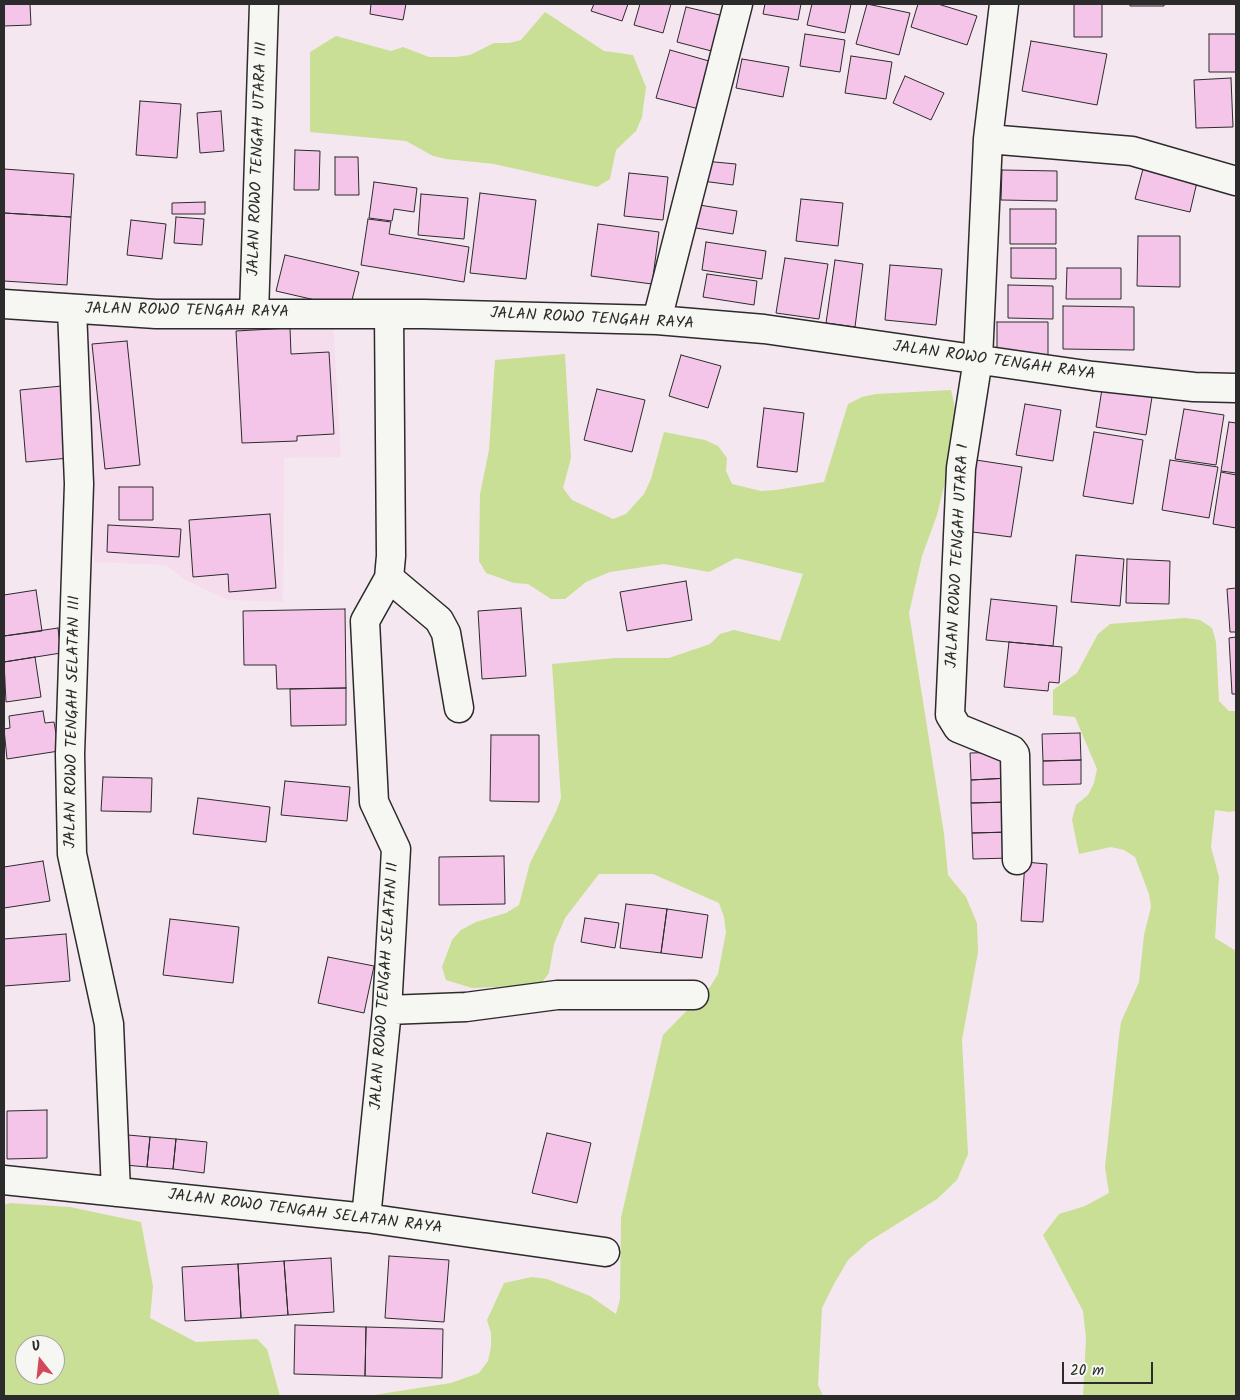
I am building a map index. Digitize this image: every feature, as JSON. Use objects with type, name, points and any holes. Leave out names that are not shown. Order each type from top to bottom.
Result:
[{"type":"street","name":"JALAN ROWO TENGAH UTARA III","points":[[254,314],[264,4]]},
{"type":"street","points":[[657,320],[738,4]]},
{"type":"street","name":"JALAN ROWO TENGAH UTARA I","points":[[1004,4],[988,139],[978,359],[961,468],[950,715],[958,728],[1012,750],[1015,754],[1017,860]]},
{"type":"street","points":[[988,139],[1132,151],[1236,181]]},
{"type":"street","name":"JALAN ROWO TENGAH RAYA","points":[[4,304],[156,314],[390,314],[657,320],[764,329],[1093,376],[1194,387],[1236,388]]},
{"type":"street","name":"JALAN ROWO TENGAH SELATAN III","points":[[72,309],[79,484],[70,754],[72,854],[109,1024],[116,1192]]},
{"type":"street","name":"JALAN ROWO TENGAH SELATAN II","points":[[366,1218],[388,1010],[396,850],[374,802],[365,621],[389,578],[391,556],[390,314]]},
{"type":"street","points":[[389,578],[439,620],[446,633],[458,708]]},
{"type":"street","points":[[388,1010],[466,1007],[557,995],[694,995]]},
{"type":"street","name":"JALAN ROWO TENGAH SELATAN RAYA","points":[[4,1180],[366,1218],[605,1252]]},
{"type":"shaded area","points":[[333,321],[341,457],[284,458],[283,602],[228,600],[185,580],[166,565],[94,562],[81,325]]},
{"type":"green space","points":[[545,12],[604,51],[633,55],[646,87],[642,117],[636,131],[616,150],[610,179],[597,187],[494,164],[433,156],[406,141],[310,132],[310,52],[336,36],[391,51],[403,47],[429,57],[456,57],[470,55],[494,43],[509,43],[521,40]]},
{"type":"green space","points":[[565,354],[571,458],[563,488],[572,500],[613,519],[626,514],[644,494],[651,479],[664,432],[705,440],[718,446],[727,458],[726,471],[732,484],[761,491],[776,490],[824,482],[848,404],[862,397],[876,394],[951,390],[959,425],[937,515],[922,556],[909,613],[944,834],[948,875],[966,897],[977,923],[978,952],[962,1040],[968,1154],[957,1180],[937,1199],[868,1242],[848,1260],[822,1308],[818,1385],[823,1396],[367,1396],[451,1383],[479,1373],[488,1361],[491,1347],[491,1333],[487,1320],[504,1283],[532,1277],[547,1279],[590,1296],[616,1314],[620,1299],[621,1218],[663,1035],[710,987],[718,974],[726,932],[724,917],[719,903],[653,874],[599,874],[565,918],[554,944],[549,973],[540,985],[472,988],[446,980],[442,967],[452,940],[461,930],[476,922],[506,913],[519,905],[530,863],[556,812],[561,798],[552,664],[615,658],[669,658],[710,644],[720,634],[734,630],[780,641],[803,574],[736,558],[709,572],[664,564],[610,572],[586,582],[565,599],[551,599],[528,584],[514,583],[486,573],[479,561],[480,494],[489,450],[495,360]]},
{"type":"green space","points":[[1185,618],[1200,620],[1212,628],[1216,642],[1219,701],[1229,711],[1236,711],[1236,811],[1215,810],[1211,847],[1219,877],[1215,938],[1236,951],[1236,1396],[1083,1396],[1086,1338],[1083,1311],[1043,1235],[1059,1214],[1085,1206],[1109,1193],[1105,1167],[1121,1022],[1139,982],[1144,935],[1151,907],[1149,894],[1135,857],[1124,850],[1111,847],[1079,854],[1072,820],[1076,805],[1088,795],[1094,783],[1097,769],[1075,717],[1053,715],[1053,690],[1077,673],[1098,634],[1110,624]]},
{"type":"green space","points":[[10,1203],[70,1207],[141,1222],[153,1286],[150,1318],[196,1342],[257,1339],[267,1349],[280,1396],[4,1396],[4,1205]]},
{"type":"building","points":[[4,4],[30,4],[31,25],[4,26]]},
{"type":"building","points":[[371,4],[406,4],[403,20],[370,14]]},
{"type":"building","points":[[594,4],[628,4],[622,21],[591,11]]},
{"type":"building","points":[[640,4],[671,4],[663,33],[634,25]]},
{"type":"building","points":[[765,4],[801,4],[798,20],[763,14]]},
{"type":"building","points":[[812,4],[851,4],[845,33],[807,25]]},
{"type":"building","points":[[867,4],[910,13],[899,55],[856,44]]},
{"type":"building","points":[[918,4],[938,4],[977,16],[967,45],[911,27]]},
{"type":"building","points":[[1074,4],[1102,4],[1102,37],[1074,37]]},
{"type":"building","points":[[1130,4],[1164,4],[1164,6],[1130,6]]},
{"type":"building","points":[[686,7],[728,17],[719,53],[677,42]]},
{"type":"building","points":[[805,34],[845,40],[840,72],[800,66]]},
{"type":"building","points":[[1209,34],[1236,34],[1236,72],[1209,72]]},
{"type":"building","points":[[1031,41],[1107,54],[1097,105],[1022,91]]},
{"type":"building","points":[[670,50],[716,63],[703,110],[656,98]]},
{"type":"building","points":[[851,56],[892,62],[886,99],[845,93]]},
{"type":"building","points":[[742,59],[789,67],[783,97],[736,88]]},
{"type":"building","points":[[905,76],[944,93],[931,120],[893,103]]},
{"type":"building","points":[[1231,78],[1233,127],[1196,128],[1194,80]]},
{"type":"building","points":[[140,101],[181,104],[177,158],[136,155]]},
{"type":"building","points":[[221,111],[224,151],[200,153],[197,113]]},
{"type":"building","points":[[295,150],[320,151],[319,190],[294,190]]},
{"type":"building","points":[[335,157],[358,157],[359,195],[335,195]]},
{"type":"building","points":[[704,161],[736,164],[733,185],[702,181]]},
{"type":"building","points":[[4,169],[74,174],[71,217],[4,213]]},
{"type":"building","points":[[1143,169],[1197,182],[1190,212],[1135,199]]},
{"type":"building","points":[[1002,170],[1057,171],[1057,201],[1001,200]]},
{"type":"building","points":[[629,173],[668,177],[663,220],[624,216]]},
{"type":"building","points":[[374,182],[417,188],[414,212],[394,209],[392,221],[369,218]]},
{"type":"building","points":[[480,193],[536,200],[526,279],[470,273]]},
{"type":"building","points":[[421,194],[468,198],[464,239],[418,235]]},
{"type":"building","points":[[801,199],[843,203],[838,246],[796,241]]},
{"type":"building","points":[[205,202],[205,214],[172,214],[172,203]]},
{"type":"building","points":[[693,204],[737,211],[733,234],[690,227]]},
{"type":"building","points":[[1010,209],[1056,209],[1056,244],[1010,244]]},
{"type":"building","points":[[4,213],[71,217],[67,285],[4,281]]},
{"type":"building","points":[[176,217],[204,219],[202,245],[174,243]]},
{"type":"building","points":[[368,219],[391,222],[389,234],[469,247],[464,282],[361,265]]},
{"type":"building","points":[[131,220],[166,224],[162,259],[127,255]]},
{"type":"building","points":[[598,224],[659,232],[652,284],[591,276]]},
{"type":"building","points":[[1138,236],[1180,236],[1180,287],[1137,286]]},
{"type":"building","points":[[706,242],[766,251],[762,279],[702,270]]},
{"type":"building","points":[[1011,248],[1056,248],[1056,279],[1011,278]]},
{"type":"building","points":[[285,255],[359,272],[350,308],[276,291]]},
{"type":"building","points":[[785,258],[828,264],[819,319],[776,313]]},
{"type":"building","points":[[835,260],[863,264],[855,327],[826,323]]},
{"type":"building","points":[[890,265],[942,269],[936,325],[885,320]]},
{"type":"building","points":[[1067,268],[1121,268],[1121,299],[1066,299]]},
{"type":"building","points":[[707,274],[757,281],[754,305],[703,297]]},
{"type":"building","points":[[1008,285],[1053,286],[1053,319],[1008,318]]},
{"type":"building","points":[[1063,306],[1134,307],[1134,350],[1063,349]]},
{"type":"building","points":[[997,322],[1048,322],[1048,359],[997,359]]},
{"type":"building","points":[[290,328],[291,354],[329,352],[334,434],[297,436],[297,441],[242,443],[236,331]]},
{"type":"building","points":[[127,341],[140,465],[105,469],[92,344]]},
{"type":"building","points":[[681,355],[721,366],[708,408],[669,396]]},
{"type":"building","points":[[62,386],[69,458],[26,462],[20,390]]},
{"type":"building","points":[[597,389],[645,400],[632,452],[584,440]]},
{"type":"building","points":[[1102,389],[1152,397],[1146,435],[1096,427]]},
{"type":"building","points":[[1025,404],[1061,410],[1053,461],[1016,455]]},
{"type":"building","points":[[764,408],[804,413],[797,472],[757,467]]},
{"type":"building","points":[[1184,409],[1224,415],[1216,465],[1175,459]]},
{"type":"building","points":[[1229,422],[1236,423],[1236,473],[1221,471]]},
{"type":"building","points":[[1094,432],[1143,440],[1133,504],[1083,496]]},
{"type":"building","points":[[976,460],[1022,467],[1011,537],[965,531]]},
{"type":"building","points":[[1170,460],[1218,467],[1209,518],[1162,510]]},
{"type":"building","points":[[1221,472],[1236,475],[1236,528],[1213,524]]},
{"type":"building","points":[[119,487],[153,487],[153,520],[119,520]]},
{"type":"building","points":[[270,514],[276,588],[229,592],[228,574],[193,577],[189,520]]},
{"type":"building","points":[[108,525],[181,529],[179,557],[107,552]]},
{"type":"building","points":[[1076,555],[1124,559],[1120,606],[1071,602]]},
{"type":"building","points":[[1127,559],[1170,561],[1169,604],[1126,603]]},
{"type":"building","points":[[686,581],[692,620],[627,631],[620,592]]},
{"type":"building","points":[[1236,588],[1236,632],[1230,632],[1227,589]]},
{"type":"building","points":[[36,590],[42,631],[4,636],[4,595]]},
{"type":"building","points":[[991,599],[1057,606],[1053,646],[986,640]]},
{"type":"building","points":[[521,608],[526,676],[482,679],[478,611]]},
{"type":"building","points":[[345,609],[346,688],[277,689],[276,665],[244,665],[243,611]]},
{"type":"building","points":[[58,628],[61,653],[4,662],[4,636]]},
{"type":"building","points":[[1236,637],[1236,694],[1232,694],[1229,638]]},
{"type":"building","points":[[1009,642],[1062,647],[1059,683],[1049,682],[1048,691],[1004,687]]},
{"type":"building","points":[[35,657],[41,697],[6,702],[4,662]]},
{"type":"building","points":[[346,688],[346,725],[291,726],[290,689]]},
{"type":"building","points":[[43,711],[45,723],[54,722],[59,751],[7,759],[4,729],[10,728],[9,716]]},
{"type":"building","points":[[1080,733],[1081,760],[1043,761],[1042,734]]},
{"type":"building","points":[[491,735],[539,735],[539,802],[490,801]]},
{"type":"building","points":[[1008,752],[1009,778],[971,780],[970,753]]},
{"type":"building","points":[[1081,760],[1081,784],[1043,785],[1043,761]]},
{"type":"building","points":[[103,777],[152,778],[151,812],[101,811]]},
{"type":"building","points":[[1009,778],[1009,802],[971,803],[971,780]]},
{"type":"building","points":[[285,781],[350,787],[347,821],[281,815]]},
{"type":"building","points":[[198,798],[270,807],[266,842],[193,834]]},
{"type":"building","points":[[1009,802],[1010,832],[972,833],[971,803]]},
{"type":"building","points":[[1010,832],[1011,858],[973,859],[972,833]]},
{"type":"building","points":[[504,856],[505,904],[439,905],[439,857]]},
{"type":"building","points":[[43,861],[50,901],[4,908],[4,867]]},
{"type":"building","points":[[1025,862],[1047,864],[1043,922],[1021,921]]},
{"type":"building","points":[[626,904],[667,909],[661,953],[620,948]]},
{"type":"building","points":[[667,909],[708,915],[702,958],[661,953]]},
{"type":"building","points":[[585,918],[619,923],[615,948],[581,942]]},
{"type":"building","points":[[170,919],[239,927],[233,983],[163,975]]},
{"type":"building","points":[[66,934],[70,981],[4,986],[4,939]]},
{"type":"building","points":[[328,957],[374,966],[364,1013],[318,1003]]},
{"type":"building","points":[[47,1110],[47,1158],[7,1159],[7,1111]]},
{"type":"building","points":[[547,1133],[591,1143],[577,1203],[532,1193]]},
{"type":"building","points":[[128,1135],[150,1137],[147,1167],[125,1165]]},
{"type":"building","points":[[150,1137],[176,1139],[173,1169],[147,1167]]},
{"type":"building","points":[[176,1139],[207,1142],[204,1173],[173,1169]]},
{"type":"building","points":[[389,1256],[449,1260],[444,1322],[385,1318]]},
{"type":"building","points":[[331,1258],[334,1312],[288,1315],[284,1261]]},
{"type":"building","points":[[284,1261],[288,1315],[241,1318],[238,1264]]},
{"type":"building","points":[[238,1264],[241,1318],[185,1321],[182,1267]]},
{"type":"building","points":[[295,1325],[366,1327],[365,1376],[294,1374]]},
{"type":"building","points":[[366,1327],[443,1329],[442,1378],[365,1376]]}]
